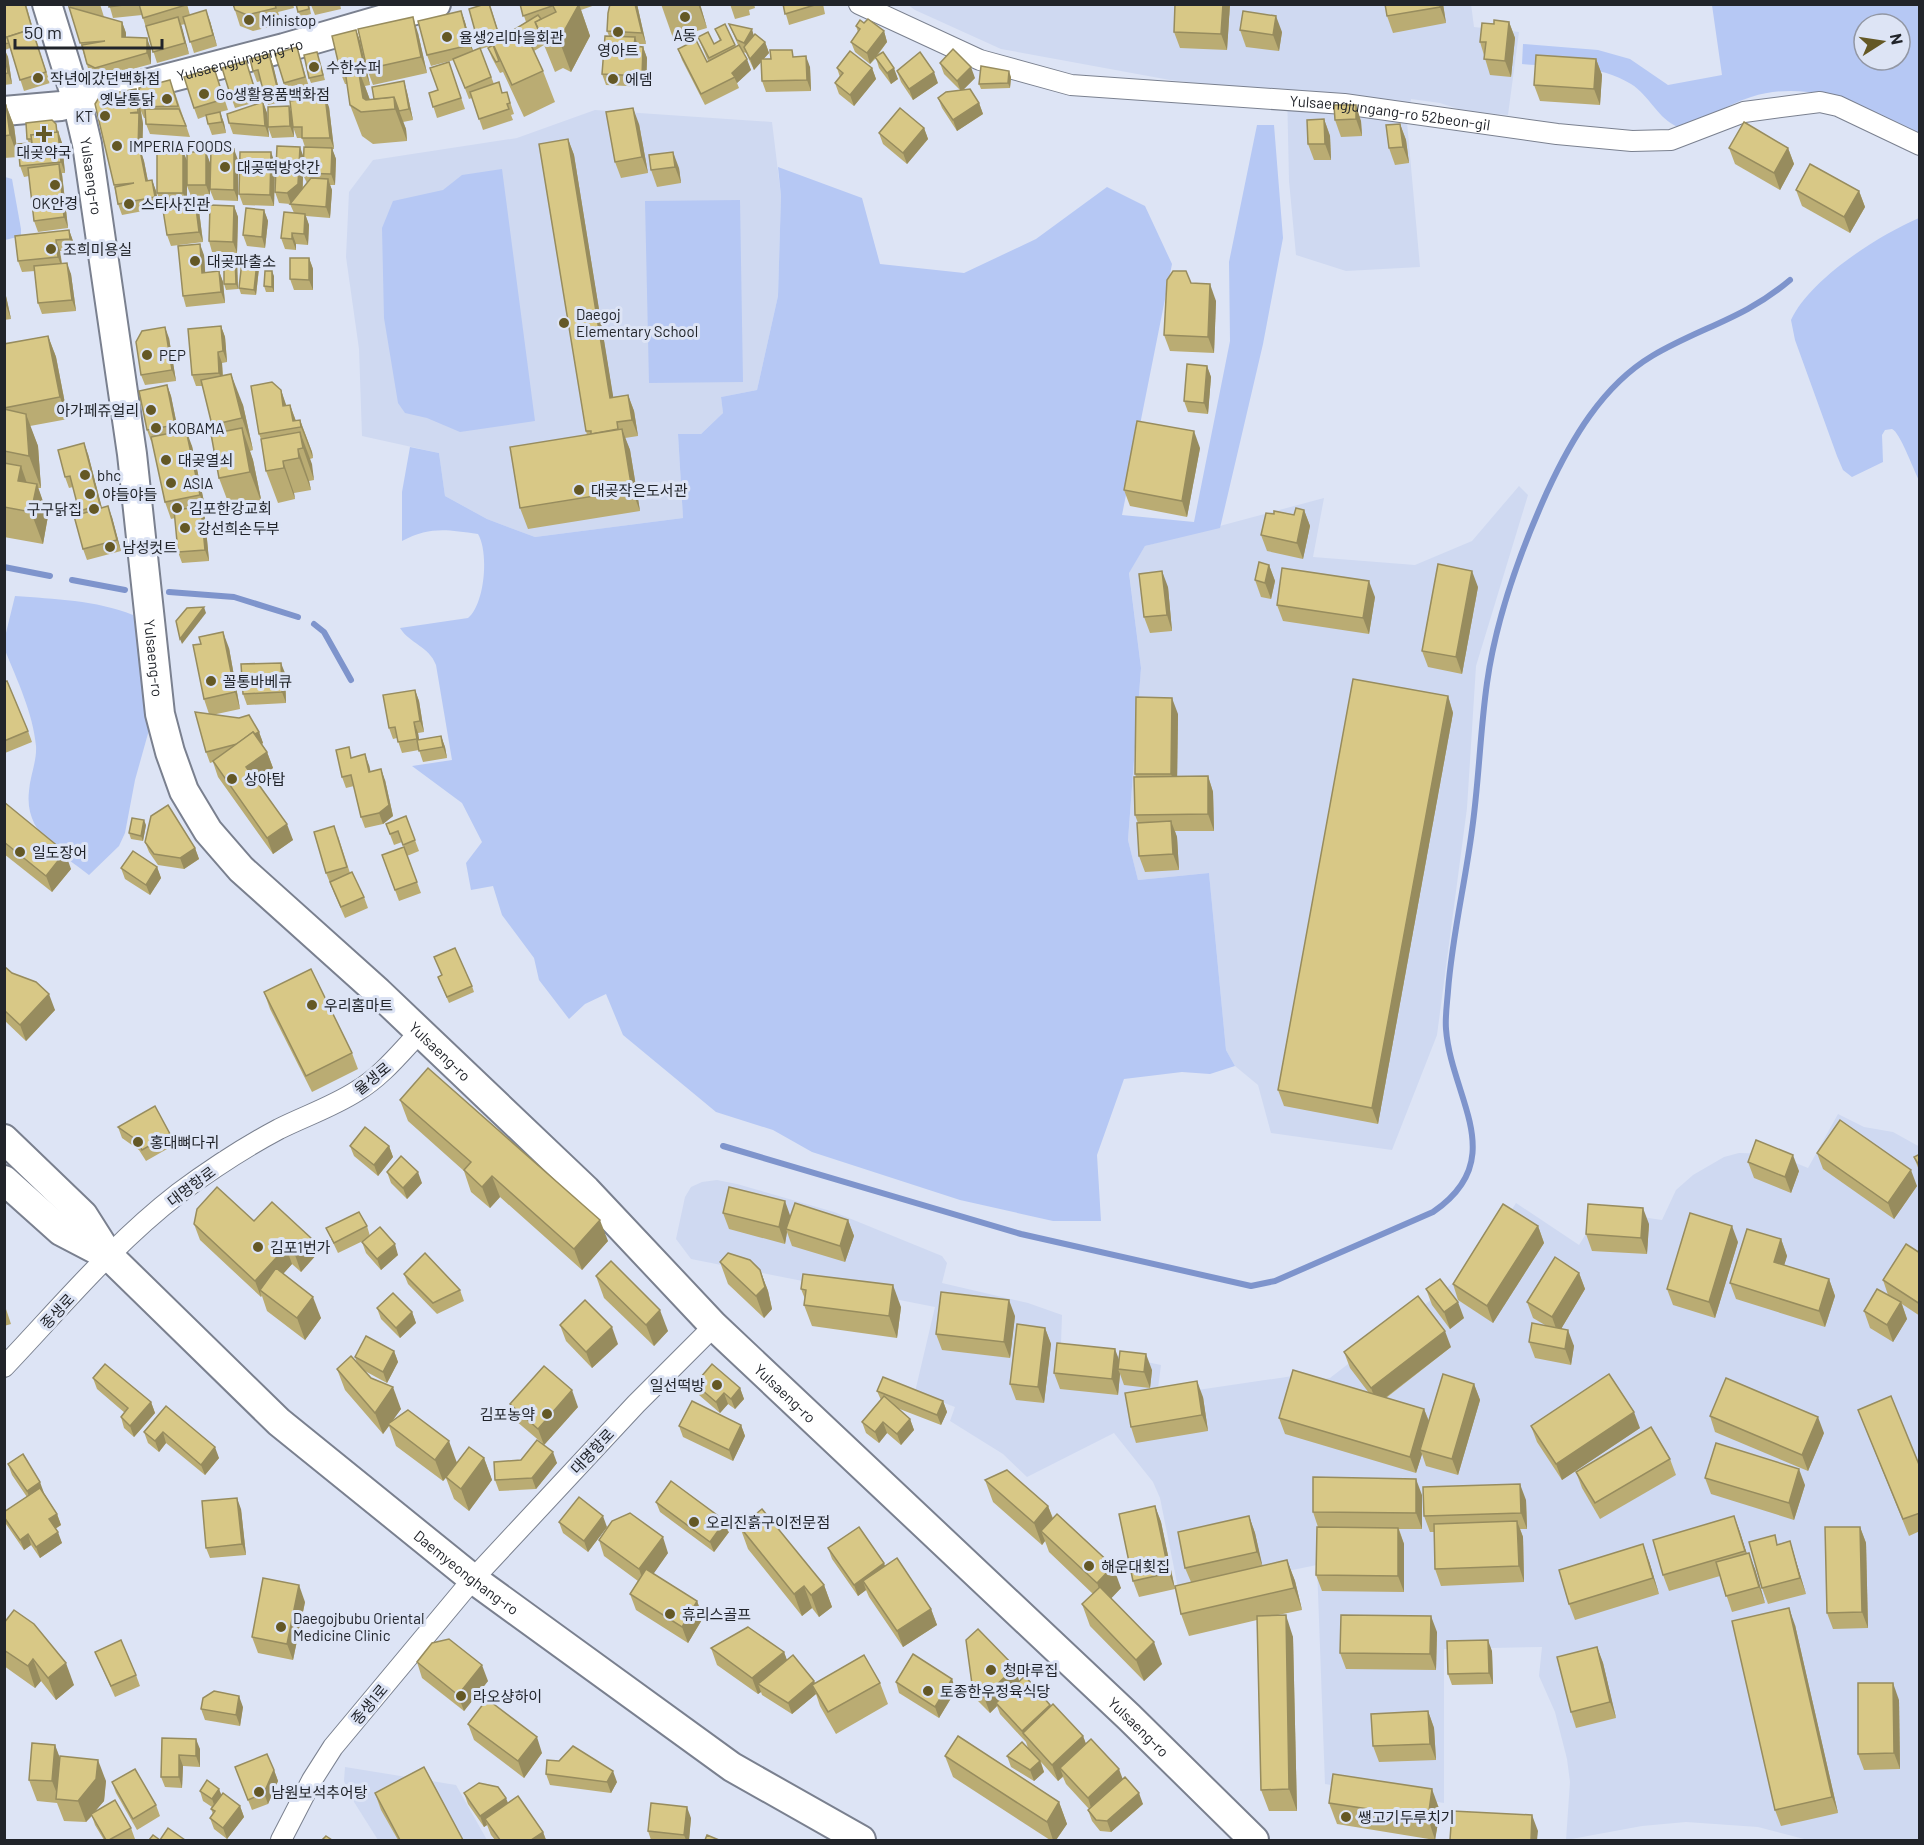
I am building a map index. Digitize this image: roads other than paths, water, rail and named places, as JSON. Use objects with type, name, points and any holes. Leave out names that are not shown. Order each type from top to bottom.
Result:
[{"type":"street","name":"Yulsaeng-ro","points":[[47,4],[77,100],[87,144],[132,454],[160,714],[184,791],[208,831],[241,868],[420,1032],[586,1190],[714,1326],[1129,1717],[1254,1840]]},
{"type":"street","name":"Yulsaengjungang-ro","points":[[4,111],[53,107],[284,48],[436,4]]},
{"type":"street","name":"Yulsaengjungang-ro 52beon-gil","points":[[860,4],[980,60],[1071,85],[1344,104],[1557,134],[1632,141],[1671,140],[1744,112],[1820,102],[1838,106],[1920,145]]},
{"type":"street","name":"율생로","points":[[316,1114],[379,1075],[420,1032]]},
{"type":"street","name":"대명항로","points":[[109,1256],[178,1194],[224,1162],[279,1129],[316,1114]]},
{"type":"street","name":"Daemyeonghang-ro","points":[[4,1138],[83,1215],[109,1256],[279,1422],[473,1580],[732,1767],[861,1840]]},
{"type":"street","name":"Daemyeonghang-ro","points":[[4,1180],[61,1231],[109,1256]]},
{"type":"street","name":"종생로","points":[[4,1367],[109,1256]]},
{"type":"street","name":"대명항로","points":[[473,1580],[636,1404],[714,1326]]},
{"type":"street","name":"종생1로","points":[[280,1840],[312,1780],[333,1747],[473,1580]]},
{"type":"waterway","points":[[723,1146],[1021,1234],[1251,1286],[1275,1281],[1433,1212],[1456,1192],[1469,1171],[1473,1149],[1471,1126],[1450,1054],[1446,1029],[1447,1006],[1452,951],[1474,812],[1491,659],[1510,586],[1528,538],[1566,453],[1590,416],[1618,383],[1652,356],[1739,314],[1790,280]]},
{"type":"waterway","points":[[4,567],[50,576]]},
{"type":"waterway","points":[[72,580],[125,590]]},
{"type":"waterway","points":[[169,592],[234,597],[298,617]]},
{"type":"waterway","points":[[314,624],[324,632],[351,680]]},
{"type":"place","name":"A동","points":[[685,17]]},
{"type":"place","name":"Ministop","points":[[249,20]]},
{"type":"place","name":"영아트","points":[[618,32]]},
{"type":"place","name":"율생2리마을회관","points":[[447,37]]},
{"type":"place","name":"수한슈퍼","points":[[314,67]]},
{"type":"place","name":"작년에갔던백화점","points":[[38,78]]},
{"type":"place","name":"에뎀","points":[[613,79]]},
{"type":"place","name":"Go생활용품백화점","points":[[204,94]]},
{"type":"place","name":"옛날통닭","points":[[167,99]]},
{"type":"place","name":"KT","points":[[105,116]]},
{"type":"place","name":"대곶약국","points":[[44,134]]},
{"type":"place","name":"IMPERIA FOODS","points":[[117,146]]},
{"type":"place","name":"대곶떡방앗간","points":[[225,167]]},
{"type":"place","name":"OK안경","points":[[55,185]]},
{"type":"place","name":"스타사진관","points":[[129,204]]},
{"type":"place","name":"조희미용실","points":[[51,249]]},
{"type":"place","name":"대곶파출소","points":[[195,261]]},
{"type":"place","name":"Daegoj Elementary School","points":[[564,323]]},
{"type":"place","name":"PEP","points":[[147,355]]},
{"type":"place","name":"아가페쥬얼리","points":[[151,410]]},
{"type":"place","name":"KOBAMA","points":[[156,428]]},
{"type":"place","name":"대곶열쇠","points":[[166,460]]},
{"type":"place","name":"bhc","points":[[85,475]]},
{"type":"place","name":"ASIA","points":[[171,483]]},
{"type":"place","name":"대곶작은도서관","points":[[579,490]]},
{"type":"place","name":"야들야들","points":[[90,494]]},
{"type":"place","name":"김포한강교회","points":[[177,508]]},
{"type":"place","name":"구구닭집","points":[[94,509]]},
{"type":"place","name":"강선희손두부","points":[[185,528]]},
{"type":"place","name":"남성컷트","points":[[110,547]]},
{"type":"place","name":"꼴통바베큐","points":[[211,681]]},
{"type":"place","name":"상아탑","points":[[232,779]]},
{"type":"place","name":"일도장어","points":[[20,852]]},
{"type":"place","name":"우리홈마트","points":[[312,1005]]},
{"type":"place","name":"홍대뼈다귀","points":[[138,1142]]},
{"type":"place","name":"김포1번가","points":[[258,1247]]},
{"type":"place","name":"일선떡방","points":[[717,1385]]},
{"type":"place","name":"김포농약","points":[[547,1414]]},
{"type":"place","name":"오리진흙구이전문점","points":[[694,1522]]},
{"type":"place","name":"해운대횟집","points":[[1089,1566]]},
{"type":"place","name":"휴리스골프","points":[[670,1614]]},
{"type":"place","name":"Daegojbubu Oriental Medicine Clinic","points":[[281,1627]]},
{"type":"place","name":"청마루집","points":[[991,1670]]},
{"type":"place","name":"토종한우정육식당","points":[[928,1691]]},
{"type":"place","name":"라오샹하이","points":[[461,1696]]},
{"type":"place","name":"남원보석추어탕","points":[[259,1792]]},
{"type":"place","name":"쌩고기두루치기","points":[[1346,1817]]}]
